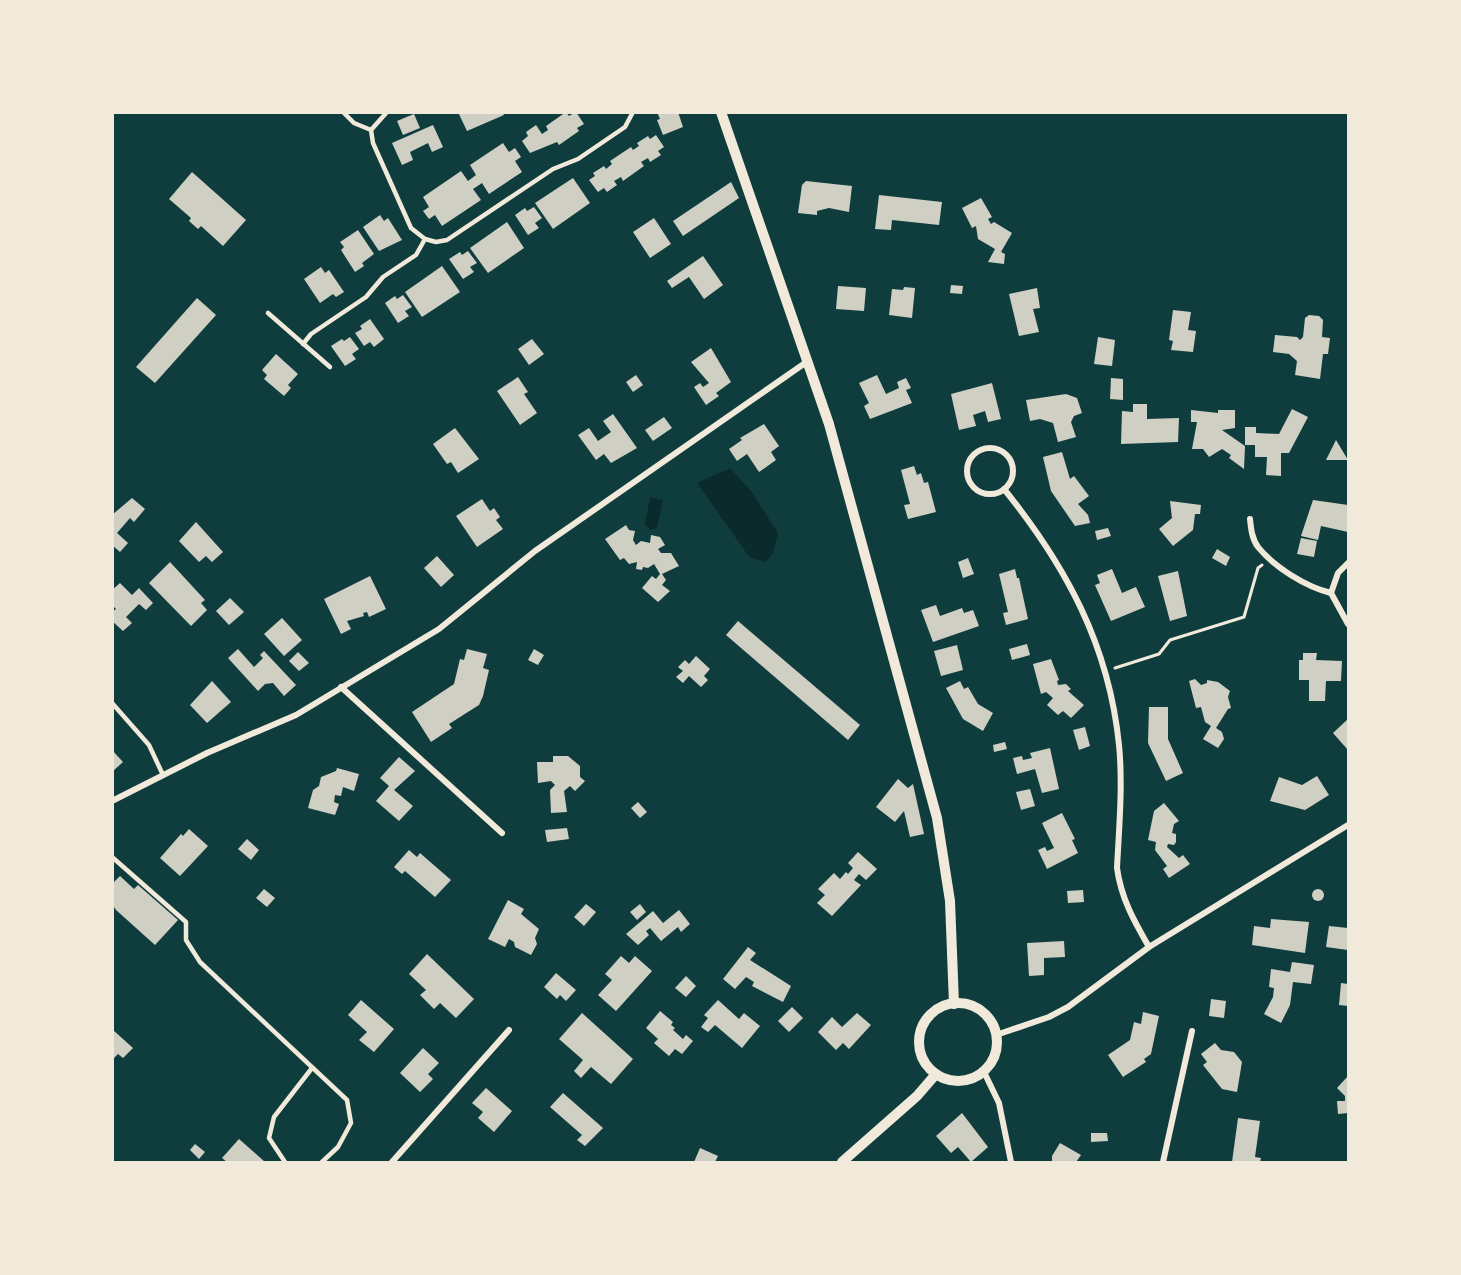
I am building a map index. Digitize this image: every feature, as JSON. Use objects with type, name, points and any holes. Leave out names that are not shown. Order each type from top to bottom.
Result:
[{"type":"street","points":[[721,112],[808,361],[853,506],[937,818],[950,901],[954,1004]]},
{"type":"street","points":[[112,801],[207,753],[296,715],[439,629],[535,551],[808,361]]},
{"type":"street","points":[[984,449],[994,449],[1004,453],[1013,471],[1011,481],[1004,489],[995,494],[985,494],[975,490],[966,472],[968,462],[975,453],[984,449]]},
{"type":"street","points":[[1004,489],[1034,526],[1070,582],[1105,671],[1119,746],[1117,868],[1120,888],[1129,912],[1149,947]]},
{"type":"street","points":[[1250,519],[1252,534],[1258,546],[1270,559],[1313,589],[1331,593]]},
{"type":"street","points":[[1348,563],[1338,573],[1331,593],[1348,624]]},
{"type":"street","points":[[341,687],[502,833]]},
{"type":"street","points":[[996,1035],[1050,1017],[1068,1007],[1149,947],[1348,825]]},
{"type":"street","points":[[954,1004],[964,1004],[982,1012],[992,1022],[996,1035],[995,1055],[984,1072],[962,1081],[950,1080],[936,1074],[925,1063],[921,1052],[921,1031],[934,1011],[954,1004]]},
{"type":"street","points":[[392,1162],[509,1030]]},
{"type":"street","points":[[1163,1162],[1192,1031]]},
{"type":"street","points":[[984,1072],[999,1102],[1011,1162]]},
{"type":"street","points":[[842,1162],[917,1096],[936,1074]]},
{"type":"lane","points":[[343,112],[354,123],[371,130]]},
{"type":"lane","points":[[371,130],[387,112]]},
{"type":"lane","points":[[371,130],[373,143],[411,228],[425,239],[436,242],[455,235],[553,169],[578,159],[616,134],[625,127],[633,112]]},
{"type":"lane","points":[[303,344],[311,334],[366,297],[383,277],[416,255],[425,239]]},
{"type":"lane","points":[[268,313],[330,367]]},
{"type":"lane","points":[[112,703],[149,745],[163,775]]},
{"type":"lane","points":[[112,857],[186,922],[186,940],[200,962],[346,1100],[351,1123],[338,1147],[322,1162]]},
{"type":"lane","points":[[285,1162],[269,1138],[274,1117],[312,1068]]},
{"type":"path","points":[[1105,671],[1159,654],[1170,640],[1244,617],[1258,568],[1270,559]]},
{"type":"water","points":[[730,468],[751,491],[778,533],[773,553],[766,562],[750,558],[697,483]]},
{"type":"water","points":[[650,497],[663,500],[657,528],[651,530],[645,525]]},
{"type":"building","points":[[458,112],[502,112],[504,115],[467,131]]},
{"type":"building","points":[[566,112],[569,116],[576,112],[584,124],[577,128],[579,131],[559,145],[557,142],[530,153],[522,141],[528,136],[526,132],[536,125],[542,134],[548,130],[546,126]]},
{"type":"building","points":[[657,112],[678,112],[683,127],[663,135],[657,120],[660,119]]},
{"type":"building","points":[[414,114],[420,128],[403,135],[397,121]]},
{"type":"building","points":[[433,125],[443,147],[432,152],[428,143],[410,152],[413,160],[402,165],[392,143]]},
{"type":"building","points":[[656,135],[664,147],[658,151],[661,155],[650,162],[648,158],[641,162],[644,166],[623,181],[621,177],[614,181],[617,185],[607,192],[604,188],[598,192],[589,180],[595,176],[593,173],[604,166],[606,169],[612,164],[610,161],[631,147],[633,150],[639,146],[637,143],[648,136],[650,139]]},
{"type":"building","points":[[503,143],[509,152],[515,148],[521,157],[515,161],[522,172],[489,194],[482,183],[473,189],[481,200],[442,226],[435,215],[429,219],[423,211],[429,207],[423,197],[461,171],[468,181],[476,175],[470,165]]},
{"type":"building","points":[[192,172],[246,220],[223,246],[201,226],[198,229],[189,221],[191,218],[169,199]]},
{"type":"building","points":[[573,178],[590,203],[553,229],[535,203]]},
{"type":"building","points":[[806,181],[852,186],[849,212],[829,208],[817,211],[817,215],[798,213],[802,185]]},
{"type":"building","points":[[731,182],[739,198],[683,236],[673,221]]},
{"type":"building","points":[[879,195],[942,202],[939,225],[892,220],[891,230],[875,229]]},
{"type":"building","points":[[981,198],[992,217],[988,219],[991,224],[994,222],[1012,233],[1001,252],[1005,254],[1004,264],[988,262],[995,249],[978,239],[976,226],[972,228],[962,208]]},
{"type":"building","points":[[534,207],[542,218],[535,223],[539,228],[528,235],[515,215],[525,208],[527,211]]},
{"type":"building","points":[[380,215],[384,221],[388,218],[402,240],[379,251],[363,227]]},
{"type":"building","points":[[654,218],[671,244],[650,258],[633,232]]},
{"type":"building","points":[[507,222],[524,248],[488,273],[470,248]]},
{"type":"building","points":[[358,230],[374,254],[362,263],[364,266],[355,272],[341,250],[344,247],[340,242]]},
{"type":"building","points":[[468,251],[477,263],[470,267],[474,272],[463,279],[449,259],[460,252],[462,255]]},
{"type":"building","points":[[703,256],[723,285],[704,299],[689,277],[672,288],[667,281]]},
{"type":"building","points":[[442,266],[460,292],[422,317],[405,292]]},
{"type":"building","points":[[321,267],[325,273],[329,270],[344,292],[336,297],[333,294],[320,303],[304,279]]},
{"type":"building","points":[[951,285],[963,286],[962,294],[950,293]]},
{"type":"building","points":[[838,286],[866,288],[864,311],[836,309]]},
{"type":"building","points":[[904,287],[915,288],[912,318],[889,315],[892,289],[903,290]]},
{"type":"building","points":[[1037,288],[1040,308],[1033,309],[1039,332],[1019,336],[1009,294]]},
{"type":"building","points":[[403,295],[412,307],[405,311],[409,316],[398,323],[385,303],[395,296],[397,299]]},
{"type":"building","points":[[197,298],[216,315],[155,383],[136,367]]},
{"type":"building","points":[[1173,310],[1191,312],[1188,330],[1196,331],[1193,352],[1171,350],[1173,341],[1169,340]]},
{"type":"building","points":[[1309,315],[1319,316],[1323,320],[1322,337],[1330,338],[1328,354],[1323,354],[1320,379],[1295,375],[1297,361],[1289,354],[1273,352],[1275,335],[1297,337],[1300,340],[1303,337],[1305,318]]},
{"type":"building","points":[[370,319],[384,339],[374,347],[370,342],[364,346],[355,333],[362,329],[360,326]]},
{"type":"building","points":[[350,337],[359,349],[352,354],[356,359],[345,366],[331,346]]},
{"type":"building","points":[[1098,337],[1115,340],[1112,366],[1094,364]]},
{"type":"building","points":[[532,339],[544,354],[529,365],[518,349]]},
{"type":"building","points":[[711,348],[731,382],[716,393],[719,396],[706,405],[694,387],[700,383],[703,387],[709,383],[691,362]]},
{"type":"building","points":[[276,354],[298,374],[288,385],[291,388],[284,396],[264,379],[267,375],[262,370]]},
{"type":"building","points":[[636,375],[643,385],[633,392],[626,382]]},
{"type":"building","points":[[877,375],[886,394],[899,388],[897,382],[906,378],[911,388],[906,390],[912,403],[870,419],[864,406],[869,403],[859,383]]},
{"type":"building","points":[[518,377],[528,392],[524,394],[537,413],[520,425],[497,391]]},
{"type":"building","points":[[1111,378],[1123,379],[1123,400],[1110,399]]},
{"type":"building","points":[[992,383],[1001,419],[988,422],[985,411],[973,415],[976,426],[959,430],[951,394]]},
{"type":"building","points":[[1066,394],[1077,398],[1082,413],[1074,416],[1071,422],[1076,437],[1058,442],[1053,423],[1040,419],[1030,421],[1026,400]]},
{"type":"building","points":[[1133,404],[1147,404],[1147,419],[1179,418],[1178,442],[1121,444],[1122,411],[1133,412]]},
{"type":"building","points":[[1292,409],[1308,417],[1289,453],[1281,453],[1281,476],[1266,475],[1267,457],[1255,457],[1255,445],[1245,445],[1245,427],[1256,427],[1256,433],[1279,434]]},
{"type":"building","points":[[1191,410],[1218,413],[1218,410],[1235,410],[1235,428],[1222,430],[1245,446],[1244,469],[1229,458],[1231,455],[1222,449],[1209,457],[1203,449],[1192,449],[1197,422],[1191,422]]},
{"type":"building","points":[[613,414],[637,448],[611,463],[604,454],[596,460],[578,435],[589,428],[598,441],[611,432],[603,421]]},
{"type":"building","points":[[664,417],[672,428],[653,441],[645,430]]},
{"type":"building","points":[[764,424],[779,446],[771,452],[776,460],[759,472],[747,454],[737,461],[729,449],[742,440],[740,438]]},
{"type":"building","points":[[455,428],[479,459],[458,473],[451,462],[447,464],[433,444]]},
{"type":"building","points":[[1336,440],[1348,460],[1326,460]]},
{"type":"building","points":[[1062,452],[1070,479],[1074,476],[1089,496],[1078,504],[1088,515],[1090,523],[1075,526],[1051,491],[1043,457]]},
{"type":"building","points":[[914,466],[917,475],[921,473],[924,483],[928,482],[936,512],[908,519],[904,505],[910,504],[901,470]]},
{"type":"building","points":[[132,498],[145,509],[134,522],[130,518],[117,533],[128,543],[120,552],[112,545],[112,515]]},
{"type":"building","points":[[482,499],[490,511],[494,508],[500,517],[496,520],[503,529],[477,547],[456,516]]},
{"type":"building","points":[[1313,500],[1348,505],[1348,532],[1321,526],[1318,540],[1301,536]]},
{"type":"building","points":[[1170,501],[1201,505],[1200,514],[1195,514],[1193,530],[1173,546],[1159,529],[1172,518]]},
{"type":"building","points":[[196,522],[223,552],[212,562],[206,556],[199,562],[179,541]]},
{"type":"building","points":[[626,525],[629,530],[635,531],[633,540],[636,545],[641,541],[650,543],[651,535],[660,537],[665,545],[658,549],[661,553],[671,553],[679,566],[662,574],[666,580],[662,585],[670,591],[658,602],[642,588],[652,576],[656,579],[660,574],[654,564],[648,568],[643,567],[642,570],[636,569],[637,562],[629,564],[624,558],[620,560],[605,539]]},
{"type":"building","points":[[1108,528],[1111,536],[1097,540],[1095,531]]},
{"type":"building","points":[[1301,538],[1317,541],[1314,557],[1297,554]]},
{"type":"building","points":[[1217,549],[1230,557],[1226,566],[1212,558]]},
{"type":"building","points":[[437,556],[454,575],[441,587],[424,568]]},
{"type":"building","points":[[968,558],[974,574],[963,578],[958,562]]},
{"type":"building","points":[[170,562],[205,600],[201,603],[207,610],[191,626],[149,583]]},
{"type":"building","points":[[1015,569],[1028,619],[1006,625],[1003,613],[1008,612],[999,574]]},
{"type":"building","points":[[1112,569],[1122,593],[1136,587],[1145,607],[1111,621],[1095,585],[1100,583],[1097,575]]},
{"type":"building","points":[[1178,571],[1187,616],[1170,621],[1158,576]]},
{"type":"building","points":[[370,576],[386,609],[369,617],[367,612],[363,613],[364,616],[347,621],[351,629],[341,634],[324,599]]},
{"type":"building","points":[[120,583],[132,595],[139,588],[153,603],[146,610],[139,604],[126,617],[132,623],[123,631],[112,621],[112,612],[116,609],[112,605],[112,590]]},
{"type":"building","points":[[230,598],[244,612],[229,625],[216,611]]},
{"type":"building","points":[[936,605],[940,616],[962,608],[964,613],[973,610],[979,626],[933,642],[921,610]]},
{"type":"building","points":[[282,618],[302,640],[284,656],[264,634]]},
{"type":"building","points":[[738,621],[860,725],[848,740],[726,635]]},
{"type":"building","points":[[1027,644],[1030,655],[1012,660],[1009,649]]},
{"type":"building","points":[[957,645],[963,670],[941,676],[934,651]]},
{"type":"building","points":[[238,649],[254,667],[263,658],[260,655],[264,651],[296,685],[284,696],[273,683],[265,684],[258,691],[228,658]]},
{"type":"building","points":[[467,649],[487,654],[483,668],[489,670],[483,696],[479,705],[449,724],[452,728],[431,742],[412,712],[454,684],[460,659],[464,660]]},
{"type":"building","points":[[534,649],[544,655],[538,665],[528,660]]},
{"type":"building","points":[[298,652],[309,663],[299,671],[289,661]]},
{"type":"building","points":[[1303,653],[1317,653],[1316,660],[1342,661],[1341,681],[1326,681],[1325,701],[1309,701],[1309,680],[1299,680],[1299,660],[1303,660]]},
{"type":"building","points":[[696,656],[710,669],[704,676],[708,680],[701,687],[689,676],[683,683],[676,677],[683,671],[678,667],[685,660],[689,664]]},
{"type":"building","points":[[1051,659],[1059,680],[1058,685],[1066,684],[1071,689],[1068,691],[1084,705],[1071,718],[1063,711],[1058,715],[1047,705],[1053,698],[1046,692],[1041,694],[1033,664]]},
{"type":"building","points":[[1195,679],[1201,685],[1207,683],[1207,680],[1218,682],[1230,691],[1228,697],[1231,708],[1216,728],[1222,732],[1224,739],[1218,748],[1203,739],[1211,726],[1205,722],[1201,707],[1196,708],[1189,681]]},
{"type":"building","points":[[212,681],[231,702],[207,723],[190,705]]},
{"type":"building","points":[[960,681],[964,689],[968,687],[978,704],[993,713],[983,731],[963,719],[946,688]]},
{"type":"building","points":[[1149,707],[1168,707],[1168,739],[1183,773],[1166,781],[1148,743]]},
{"type":"building","points":[[1348,719],[1348,750],[1333,733]]},
{"type":"building","points":[[1085,727],[1090,746],[1079,750],[1073,730]]},
{"type":"building","points":[[1005,742],[1007,749],[994,752],[993,745]]},
{"type":"building","points":[[1050,748],[1059,789],[1042,793],[1035,769],[1017,774],[1013,758],[1022,756],[1023,760],[1032,758],[1030,753]]},
{"type":"building","points":[[112,750],[123,762],[112,772]]},
{"type":"building","points":[[553,756],[568,756],[580,766],[580,777],[585,781],[575,791],[570,786],[564,791],[567,812],[551,813],[550,790],[555,785],[551,781],[538,783],[537,762],[553,762]]},
{"type":"building","points":[[399,757],[415,771],[394,790],[413,806],[399,821],[376,801],[389,786],[380,778]]},
{"type":"building","points":[[337,768],[359,774],[354,791],[343,787],[341,796],[335,795],[334,802],[339,804],[335,815],[308,808],[313,790],[319,786],[321,777],[336,771]]},
{"type":"building","points":[[1317,776],[1329,795],[1305,810],[1270,801],[1279,777],[1302,785]]},
{"type":"building","points":[[898,779],[908,788],[913,784],[924,834],[910,837],[904,811],[895,822],[876,807]]},
{"type":"building","points":[[1030,789],[1035,806],[1021,810],[1016,792]]},
{"type":"building","points":[[638,802],[647,812],[640,818],[631,808]]},
{"type":"building","points":[[1164,803],[1179,821],[1174,824],[1172,833],[1176,834],[1176,842],[1174,845],[1168,844],[1167,847],[1179,858],[1183,855],[1190,864],[1169,878],[1163,869],[1167,866],[1155,850],[1156,842],[1148,840],[1154,811]]},
{"type":"building","points":[[1062,813],[1075,839],[1072,840],[1078,853],[1047,869],[1038,850],[1045,847],[1047,851],[1054,848],[1042,823]]},
{"type":"building","points":[[567,828],[569,839],[547,842],[545,830]]},
{"type":"building","points":[[189,829],[208,846],[180,876],[160,858],[181,834],[183,836]]},
{"type":"building","points":[[247,839],[259,850],[251,860],[238,849]]},
{"type":"building","points":[[409,850],[417,857],[420,853],[451,880],[435,897],[405,871],[402,874],[394,867]]},
{"type":"building","points":[[858,852],[877,869],[866,880],[859,874],[854,880],[861,885],[832,916],[817,903],[825,895],[818,889],[834,873],[840,879],[846,872],[848,874],[853,868],[848,863]]},
{"type":"building","points":[[120,876],[134,889],[138,885],[178,920],[155,945],[112,904],[112,884]]},
{"type":"building","points":[[264,889],[275,898],[267,907],[256,898]]},
{"type":"building","points":[[1318,889],[1324,895],[1318,901],[1312,895]]},
{"type":"building","points":[[1083,890],[1084,902],[1068,903],[1067,891]]},
{"type":"building","points":[[508,900],[524,909],[521,914],[539,929],[535,938],[537,944],[531,955],[515,947],[514,942],[509,939],[505,947],[488,939]]},
{"type":"building","points":[[586,904],[596,912],[584,926],[574,917]]},
{"type":"building","points":[[640,904],[646,912],[637,920],[630,912]]},
{"type":"building","points":[[679,910],[690,924],[681,932],[678,927],[661,941],[650,928],[646,931],[649,935],[638,945],[626,934],[653,911],[663,923]]},
{"type":"building","points":[[1271,919],[1309,922],[1305,953],[1252,945],[1254,926],[1270,928]]},
{"type":"building","points":[[1329,926],[1348,928],[1348,950],[1326,947]]},
{"type":"building","points":[[1064,941],[1065,957],[1044,958],[1044,975],[1029,976],[1027,943]]},
{"type":"building","points":[[748,947],[756,953],[750,960],[791,986],[783,1002],[752,986],[754,982],[746,977],[735,989],[723,979]]},
{"type":"building","points":[[427,954],[474,999],[456,1018],[440,1003],[434,1009],[420,995],[426,990],[409,974]]},
{"type":"building","points":[[621,956],[629,963],[635,956],[652,971],[616,1011],[598,995],[612,980],[605,974]]},
{"type":"building","points":[[1292,962],[1314,965],[1311,984],[1293,982],[1290,1005],[1281,1023],[1264,1014],[1273,997],[1274,988],[1269,987],[1271,969],[1290,972]]},
{"type":"building","points":[[556,973],[576,990],[566,1001],[560,995],[557,999],[544,987]]},
{"type":"building","points":[[686,976],[696,986],[686,997],[675,988]]},
{"type":"building","points":[[1341,983],[1348,984],[1348,1006],[1339,1005]]},
{"type":"building","points":[[1211,999],[1226,1001],[1224,1018],[1209,1016]]},
{"type":"building","points":[[361,1000],[394,1029],[374,1052],[359,1040],[367,1032],[348,1015]]},
{"type":"building","points":[[718,1000],[739,1019],[744,1013],[760,1026],[742,1048],[715,1025],[708,1032],[701,1027],[708,1018],[704,1015]]},
{"type":"building","points":[[792,1007],[803,1018],[789,1032],[778,1021]]},
{"type":"building","points":[[660,1011],[673,1022],[671,1025],[675,1028],[673,1030],[683,1039],[686,1035],[693,1041],[682,1054],[675,1049],[669,1056],[654,1043],[658,1039],[646,1028]]},
{"type":"building","points":[[1143,1012],[1159,1016],[1151,1054],[1144,1059],[1146,1062],[1123,1077],[1108,1055],[1130,1040],[1134,1022],[1141,1024]]},
{"type":"building","points":[[582,1013],[633,1059],[611,1084],[591,1067],[581,1078],[574,1071],[583,1060],[559,1039]]},
{"type":"building","points":[[857,1013],[871,1025],[849,1049],[843,1043],[836,1050],[818,1032],[832,1017],[842,1027]]},
{"type":"building","points":[[113,1030],[133,1048],[123,1058],[118,1054],[112,1060]]},
{"type":"building","points":[[1215,1043],[1221,1050],[1234,1052],[1242,1062],[1237,1092],[1222,1089],[1203,1065],[1207,1062],[1201,1054]]},
{"type":"building","points":[[423,1048],[439,1063],[428,1074],[433,1079],[420,1092],[400,1073]]},
{"type":"building","points":[[1348,1076],[1348,1113],[1338,1114],[1337,1101],[1345,1101],[1345,1096],[1337,1088]]},
{"type":"building","points":[[486,1088],[512,1111],[494,1132],[478,1118],[483,1112],[472,1103]]},
{"type":"building","points":[[563,1093],[603,1128],[585,1146],[577,1140],[582,1135],[550,1107]]},
{"type":"building","points":[[962,1113],[988,1147],[971,1162],[958,1147],[951,1153],[936,1136]]},
{"type":"building","points":[[1238,1118],[1260,1121],[1255,1157],[1261,1158],[1260,1162],[1232,1162]]},
{"type":"building","points":[[1091,1133],[1107,1133],[1108,1141],[1091,1142]]},
{"type":"building","points":[[239,1139],[265,1162],[227,1162],[222,1158]]},
{"type":"building","points":[[1060,1143],[1081,1155],[1076,1162],[1052,1162],[1052,1156]]},
{"type":"building","points":[[195,1144],[205,1152],[199,1159],[190,1150]]},
{"type":"building","points":[[700,1148],[718,1156],[715,1162],[694,1162]]}]
